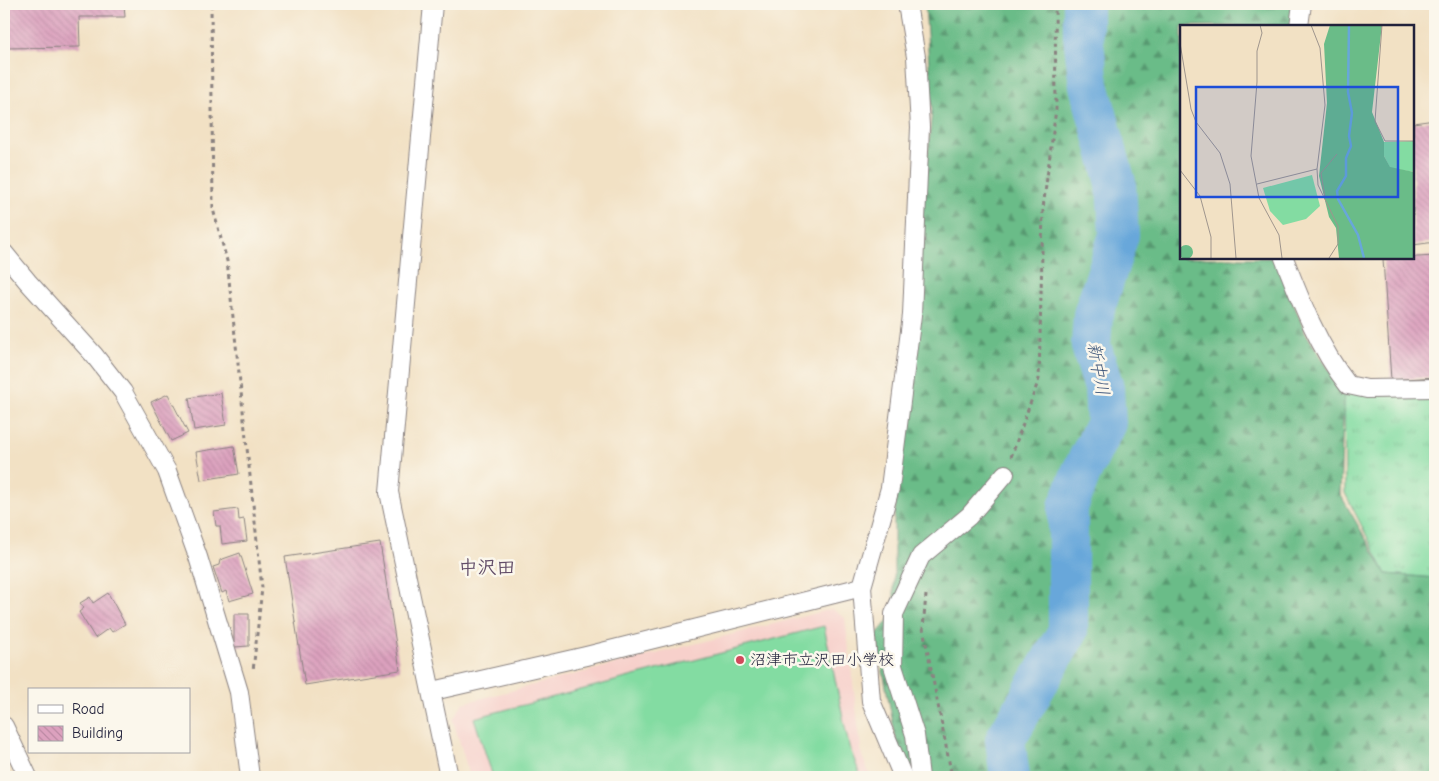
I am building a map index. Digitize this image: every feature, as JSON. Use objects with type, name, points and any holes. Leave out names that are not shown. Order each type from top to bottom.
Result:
[{"type":"street","points":[[433,4],[389,492],[450,777]]},
{"type":"street","points":[[903,777],[871,701],[862,587],[890,488],[912,315],[920,127],[916,57],[906,4]]},
{"type":"street","points":[[1299,25],[1302,4]]},
{"type":"street","points":[[4,252],[28,282],[94,355],[123,392],[167,471],[198,557],[239,692],[250,777]]},
{"type":"street","points":[[1284,259],[1300,299],[1332,365],[1348,385],[1367,389],[1435,388]]},
{"type":"street","points":[[920,777],[916,735],[893,666],[894,614],[921,556],[969,516],[1005,474]]},
{"type":"street","points":[[433,691],[586,656],[862,587]]},
{"type":"street","points":[[4,726],[28,777]]},
{"type":"path","points":[[211,4],[213,209],[227,261],[262,588],[255,668],[239,692]]},
{"type":"path","points":[[1005,474],[1025,423],[1039,379],[1043,208],[1056,109],[1055,4]]},
{"type":"path","points":[[926,589],[923,628],[952,777]]},
{"type":"shaded area","name":"沼津市立沢田小学校","points":[[832,609],[845,618],[862,756],[871,777],[470,777],[453,720],[463,703]]},
{"type":"green space","points":[[925,4],[1302,4],[1297,25],[1180,25],[1180,259],[1275,259],[1305,332],[1344,393],[1340,494],[1386,574],[1435,578],[1435,777],[908,777],[897,744],[876,635],[894,614],[894,522],[932,110]]},
{"type":"green space","points":[[1435,387],[1435,578],[1386,574],[1345,493],[1344,393]]},
{"type":"green space","name":"沼津市立沢田小学校","points":[[824,626],[849,746],[861,777],[493,777],[474,718]]},
{"type":"building","points":[[4,4],[124,4],[125,17],[79,17],[80,47],[4,48]]},
{"type":"building","points":[[1435,120],[1435,242],[1414,245],[1414,123]]},
{"type":"building","points":[[1435,256],[1435,377],[1391,380],[1383,259],[1414,259],[1414,257]]},
{"type":"building","points":[[221,393],[226,425],[194,430],[189,398]]},
{"type":"building","points":[[168,394],[188,433],[171,441],[151,402]]},
{"type":"building","points":[[234,446],[239,474],[201,480],[196,452]]},
{"type":"building","points":[[238,509],[239,520],[244,519],[247,541],[222,544],[220,526],[216,526],[214,512]]},
{"type":"building","points":[[380,543],[400,670],[305,685],[285,557]]},
{"type":"building","points":[[240,553],[253,594],[229,601],[226,591],[222,593],[213,567],[219,565],[220,560]]},
{"type":"building","points":[[108,593],[125,624],[112,632],[109,628],[95,638],[79,612],[84,608],[80,603],[90,597],[93,603]]},
{"type":"building","points":[[234,614],[249,614],[249,646],[234,647]]},
{"type":"waterway","name":"新中川","points":[[1010,777],[1005,740],[1068,631],[1068,507],[1081,473],[1106,423],[1104,388],[1091,346],[1093,315],[1119,235],[1116,183],[1089,85],[1083,35],[1083,4]]},
{"type":"place","name":"沼津市立沢田小学校","points":[[740,660]]},
{"type":"district","name":"中沢田","points":[[487,568]]}]
